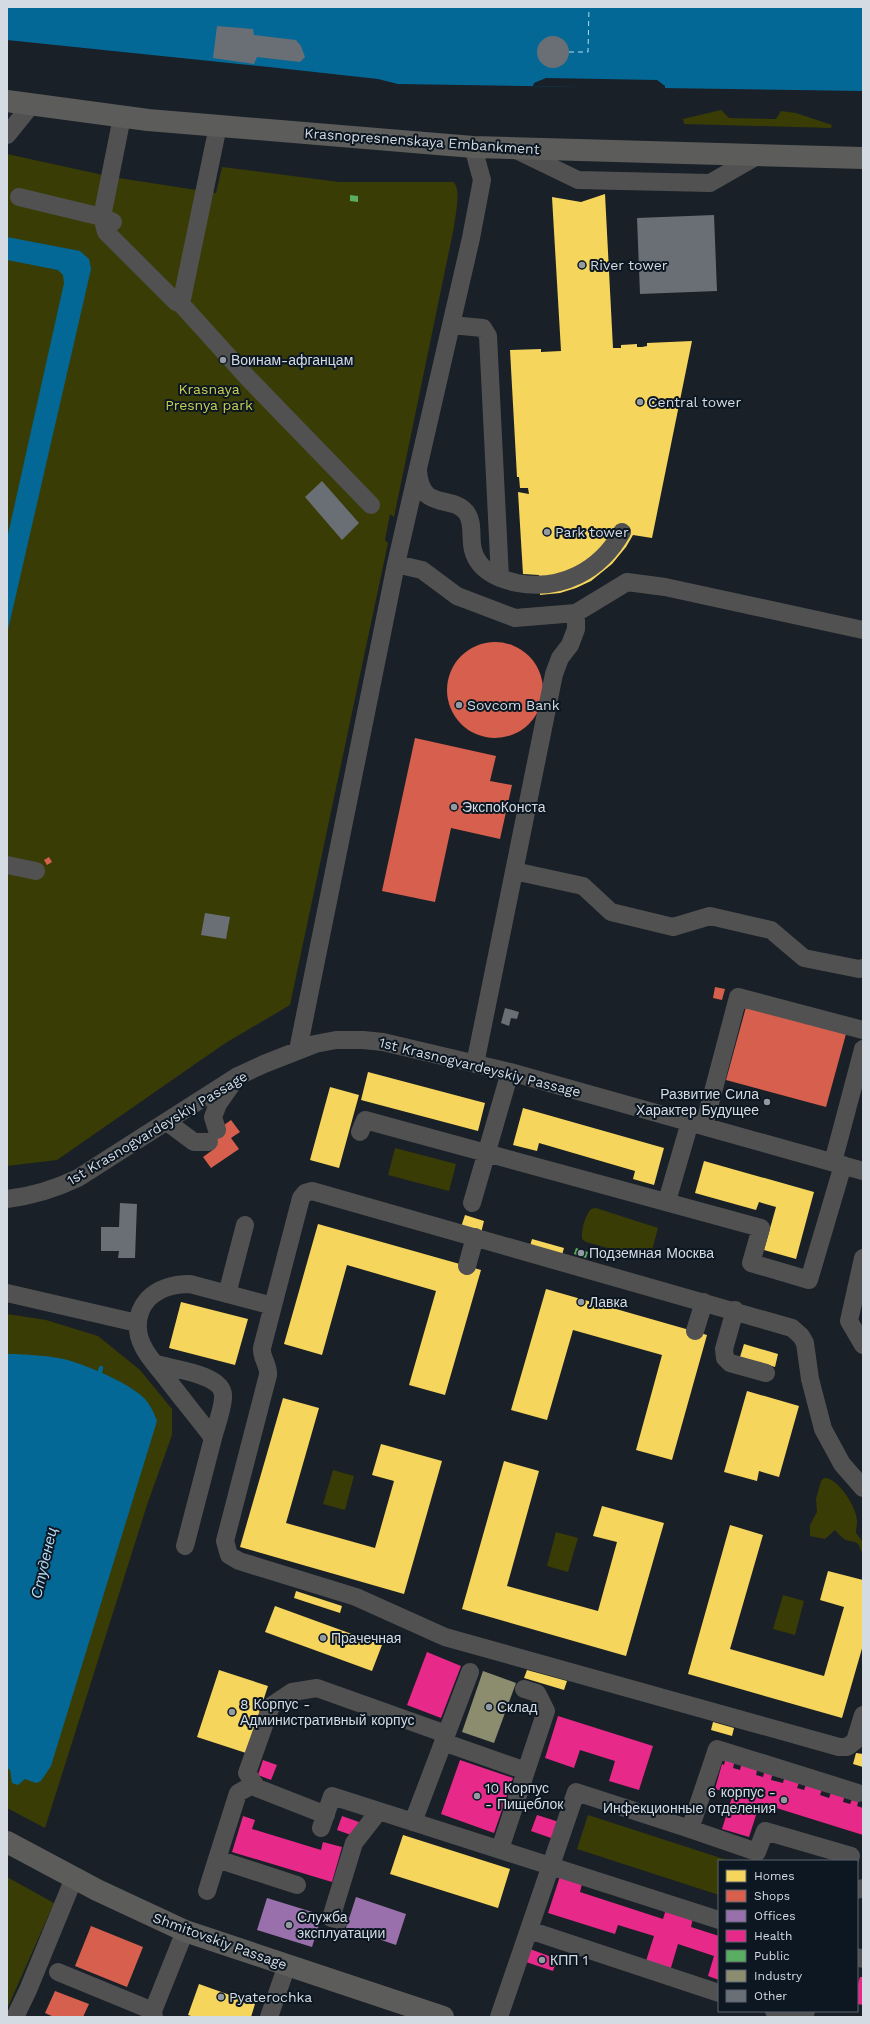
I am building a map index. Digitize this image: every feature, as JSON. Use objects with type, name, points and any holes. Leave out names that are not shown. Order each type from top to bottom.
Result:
[{"type":"main road","name":"Krasnopresnenskaya Embankment","points":[[7,101],[122,117],[473,147],[863,158]]},
{"type":"main road","name":"Shmitovskiy Passage","points":[[7,1842],[74,1878],[185,1931],[443,2017]]},
{"type":"street","points":[[7,134],[32,104]]},
{"type":"street","points":[[102,216],[122,117]]},
{"type":"street","points":[[181,304],[218,126]]},
{"type":"street","points":[[298,1050],[396,564],[471,238],[482,180],[473,147]]},
{"type":"street","points":[[514,148],[578,180],[710,183],[758,155]]},
{"type":"street","points":[[19,197],[102,216],[112,220],[180,293],[181,304],[248,378],[370,506]]},
{"type":"street","points":[[451,325],[483,328],[488,336],[500,578]]},
{"type":"street","points":[[418,469],[421,485],[429,496],[439,502],[459,506],[466,511],[470,520],[471,541],[474,554],[484,568],[500,578],[536,585],[567,581],[586,572],[601,560],[622,532]]},
{"type":"street","points":[[396,564],[422,570],[457,596],[515,618],[576,613],[627,582],[665,587],[863,630]]},
{"type":"street","points":[[475,1064],[554,674],[560,658],[570,645],[576,628],[576,613]]},
{"type":"street","points":[[7,866],[36,871]]},
{"type":"street","points":[[514,871],[583,886],[611,912],[673,927],[710,916],[771,930],[804,958],[859,969],[863,968]]},
{"type":"street","points":[[667,1201],[697,1124],[738,997],[863,1030]]},
{"type":"street","name":"1st Krasnogvardeyskiy Passage","points":[[7,1199],[30,1196],[55,1189],[78,1178],[236,1077],[298,1050],[336,1040],[370,1040],[383,1042],[510,1072],[863,1171]]},
{"type":"street","points":[[360,1132],[366,1120],[667,1201],[761,1228],[751,1263],[809,1280],[838,1163],[863,1050]]},
{"type":"street","points":[[472,1203],[510,1072]]},
{"type":"street","points":[[167,1122],[194,1142],[213,1136],[213,1117],[218,1104],[236,1077]]},
{"type":"street","points":[[863,1488],[842,1464],[823,1429],[813,1393],[805,1343],[801,1336],[786,1325],[317,1192],[308,1192],[301,1198],[262,1351],[268,1375],[226,1541],[227,1551],[232,1558],[356,1597],[445,1637],[839,1746],[847,1747],[855,1741],[863,1715]]},
{"type":"street","points":[[227,1294],[246,1226]]},
{"type":"street","points":[[467,1266],[475,1237]]},
{"type":"street","points":[[863,1258],[849,1321],[863,1345]]},
{"type":"street","points":[[213,1438],[142,1344],[138,1323],[139,1314],[145,1303],[157,1292],[171,1286],[190,1284],[273,1306]]},
{"type":"street","points":[[7,1293],[138,1323]]},
{"type":"street","points":[[695,1331],[704,1302]]},
{"type":"street","points":[[735,1310],[724,1349],[725,1358],[730,1363],[766,1373]]},
{"type":"street","points":[[156,1364],[208,1378],[219,1385],[223,1396],[185,1546]]},
{"type":"street","points":[[413,1822],[470,1672]]},
{"type":"street","points":[[526,1771],[317,1688],[292,1692],[271,1706],[247,1773],[257,1788],[323,1822],[332,1796],[718,1920]]},
{"type":"street","points":[[500,1849],[546,1711],[537,1693],[524,1688]]},
{"type":"street","points":[[690,1829],[717,1749],[858,1793]]},
{"type":"street","points":[[207,1892],[238,1793],[254,1784]]},
{"type":"street","points":[[499,2017],[576,1792],[757,1852],[765,1831],[851,1856],[849,1860]]},
{"type":"street","points":[[340,1920],[331,1918],[354,1844],[379,1811]]},
{"type":"street","points":[[218,1859],[297,1885]]},
{"type":"street","points":[[18,2016],[74,1878]]},
{"type":"street","points":[[529,1930],[718,1993]]},
{"type":"street","points":[[58,1972],[154,2014],[185,1931]]},
{"type":"street","points":[[269,2017],[286,1965]]},
{"type":"street","points":[[777,2012],[792,2017]]},
{"type":"green space","points":[[721,110],[729,118],[776,119],[781,111],[796,113],[832,125],[831,128],[684,124],[683,119]]},
{"type":"green space","name":"Krasnaya Presnya park","points":[[7,154],[112,177],[216,193],[222,167],[339,182],[453,182],[456,185],[458,196],[454,227],[394,517],[390,514],[385,540],[388,543],[290,1005],[224,1044],[57,1160],[7,1166]]},
{"type":"green space","points":[[395,1148],[456,1164],[449,1191],[388,1175]]},
{"type":"green space","points":[[596,1208],[658,1228],[651,1254],[648,1258],[586,1242],[582,1239],[585,1219],[591,1209]]},
{"type":"green space","points":[[7,1314],[46,1320],[98,1336],[140,1370],[172,1409],[172,1435],[147,1505],[45,1828],[7,1808]]},
{"type":"green space","points":[[333,1470],[354,1476],[345,1510],[323,1504]]},
{"type":"green space","points":[[824,1478],[835,1482],[850,1501],[856,1515],[856,1533],[863,1542],[863,1552],[857,1543],[844,1539],[835,1530],[825,1539],[810,1536],[810,1525],[817,1512],[816,1499],[821,1481]]},
{"type":"green space","points":[[556,1532],[578,1538],[568,1572],[547,1566]]},
{"type":"green space","points":[[783,1595],[804,1601],[795,1635],[773,1629]]},
{"type":"green space","points":[[588,1815],[727,1860],[718,1860],[718,1895],[577,1849]]},
{"type":"green space","points":[[7,1877],[54,1903],[7,2009]]},
{"type":"water","points":[[7,7],[863,7],[863,91],[398,84],[378,79],[7,40]]},
{"type":"water","points":[[7,237],[80,251],[89,259],[91,269],[7,634],[7,539],[64,283],[63,275],[58,270],[7,260]]},
{"type":"water","points":[[7,1354],[57,1358],[71,1361],[100,1372],[130,1387],[145,1399],[157,1421],[51,1766],[41,1781],[36,1783],[25,1779],[18,1785],[12,1783],[10,1770],[7,1768]]},
{"type":"pier","points":[[546,78],[657,80],[665,86],[665,89],[533,86],[534,83]]},
{"type":"building: Homes","points":[[605,194],[613,348],[621,348],[621,345],[637,344],[637,347],[642,347],[647,346],[647,343],[692,341],[652,538],[633,535],[626,547],[612,564],[591,581],[560,593],[540,595],[539,575],[523,574],[518,492],[529,494],[528,488],[520,488],[519,477],[517,477],[510,350],[541,349],[541,352],[561,351],[552,197],[581,202]]},
{"type":"building: Homes","points":[[368,1072],[485,1103],[478,1131],[361,1100]]},
{"type":"building: Homes","points":[[330,1087],[359,1095],[339,1168],[310,1160]]},
{"type":"building: Homes","points":[[523,1108],[664,1148],[654,1185],[633,1179],[635,1171],[539,1143],[537,1151],[513,1145]]},
{"type":"building: Homes","points":[[704,1161],[814,1192],[796,1259],[764,1250],[776,1207],[759,1202],[756,1210],[695,1193]]},
{"type":"building: Homes","points":[[465,1215],[484,1221],[481,1233],[461,1227]]},
{"type":"building: Homes","points":[[318,1224],[481,1270],[445,1395],[409,1385],[436,1291],[347,1265],[322,1355],[284,1344]]},
{"type":"building: Homes","points":[[532,1239],[564,1248],[562,1255],[530,1246]]},
{"type":"building: Homes","points":[[546,1289],[707,1335],[672,1460],[636,1450],[662,1355],[573,1330],[547,1420],[511,1410]]},
{"type":"building: Homes","points":[[181,1302],[248,1319],[235,1365],[169,1348]]},
{"type":"building: Homes","points":[[744,1344],[778,1354],[775,1367],[740,1357]]},
{"type":"building: Homes","points":[[747,1391],[799,1406],[779,1477],[759,1471],[757,1481],[724,1472]]},
{"type":"building: Homes","points":[[283,1398],[319,1408],[286,1523],[375,1548],[394,1481],[372,1475],[381,1444],[442,1461],[404,1594],[240,1547]]},
{"type":"building: Homes","points":[[504,1461],[539,1471],[507,1586],[598,1611],[617,1542],[593,1536],[602,1506],[664,1523],[626,1656],[462,1609]]},
{"type":"building: Homes","points":[[730,1525],[763,1535],[730,1649],[824,1676],[844,1607],[820,1600],[828,1571],[863,1580],[863,1645],[842,1718],[688,1674]]},
{"type":"building: Homes","points":[[296,1591],[342,1606],[340,1613],[294,1598]]},
{"type":"building: Homes","name":"Прачечная","points":[[275,1606],[382,1645],[372,1671],[265,1632]]},
{"type":"building: Homes","name":"8 Корпус - Административный корпус","points":[[219,1670],[268,1686],[246,1753],[197,1737]]},
{"type":"building: Homes","points":[[527,1670],[567,1681],[564,1690],[524,1678]]},
{"type":"building: Homes","points":[[713,1722],[734,1728],[732,1736],[711,1730]]},
{"type":"building: Homes","points":[[856,1753],[863,1754],[863,1767],[853,1764]]},
{"type":"building: Homes","points":[[403,1835],[510,1869],[498,1908],[390,1874]]},
{"type":"building: Homes","points":[[199,1984],[255,2004],[251,2017],[194,2017],[188,2015]]},
{"type":"building: Shops","points":[[495,642],[513,646],[522,650],[529,656],[535,663],[539,672],[543,690],[539,708],[535,717],[529,724],[522,730],[513,734],[495,738],[477,734],[468,730],[461,724],[455,717],[451,708],[447,690],[451,672],[455,663],[461,656],[468,650],[477,646]]},
{"type":"building: Shops","name":"ЭкспоКонста","points":[[415,738],[496,756],[490,781],[512,785],[500,839],[451,828],[435,902],[382,891]]},
{"type":"building: Shops","points":[[49,857],[52,862],[47,865],[44,860]]},
{"type":"building: Shops","points":[[715,987],[725,989],[722,1000],[713,998]]},
{"type":"building: Shops","points":[[746,1007],[846,1034],[826,1107],[726,1080]]},
{"type":"building: Shops","points":[[231,1120],[240,1132],[231,1138],[239,1149],[211,1168],[203,1157],[214,1149],[217,1130]]},
{"type":"building: Shops","points":[[91,1926],[143,1947],[127,1987],[75,1966]]},
{"type":"building: Shops","points":[[55,1991],[89,2004],[83,2017],[54,2017],[45,2013]]},
{"type":"building: Offices","points":[[356,1897],[406,1914],[396,1945],[346,1928]]},
{"type":"building: Offices","name":"Служба эксплуатации","points":[[267,1898],[322,1915],[312,1947],[257,1930]]},
{"type":"building: Health","points":[[427,1652],[461,1666],[441,1718],[407,1705]]},
{"type":"building: Health","points":[[558,1716],[653,1746],[639,1790],[609,1781],[615,1761],[580,1750],[574,1768],[545,1758]]},
{"type":"building: Health","name":"6 корпус - Инфекционные отделения","points":[[726,1757],[735,1760],[733,1768],[740,1770],[742,1762],[758,1767],[756,1775],[763,1777],[765,1769],[773,1772],[771,1780],[783,1783],[785,1775],[800,1780],[797,1788],[804,1790],[807,1782],[823,1787],[820,1795],[829,1798],[832,1790],[845,1794],[843,1802],[850,1804],[853,1797],[859,1799],[857,1806],[863,1808],[863,1835],[760,1803],[749,1837],[722,1829],[733,1794],[715,1789],[722,1764],[724,1765]]},
{"type":"building: Health","points":[[263,1760],[277,1765],[271,1780],[258,1775]]},
{"type":"building: Health","name":"10 Корпус - Пищеблок","points":[[460,1760],[513,1778],[494,1833],[441,1814]]},
{"type":"building: Health","points":[[537,1815],[559,1822],[554,1839],[531,1831]]},
{"type":"building: Health","points":[[243,1816],[255,1820],[252,1829],[321,1850],[323,1842],[342,1847],[332,1882],[232,1852]]},
{"type":"building: Health","points":[[342,1816],[359,1822],[354,1836],[337,1830]]},
{"type":"building: Health","points":[[561,1873],[583,1880],[580,1892],[663,1919],[666,1909],[693,1918],[691,1927],[718,1936],[718,1980],[708,1976],[714,1956],[678,1944],[670,1971],[645,1964],[654,1936],[618,1925],[615,1934],[548,1913]]},
{"type":"building: Health","name":"КПП 1","points":[[530,1949],[557,1959],[553,1971],[526,1962]]},
{"type":"building: Health","points":[[860,1977],[863,1977],[863,2005],[858,2004],[858,1984]]},
{"type":"building: Public","points":[[350,195],[358,196],[358,202],[350,201]]},
{"type":"building: Public","name":"Подземная Москва","points":[[576,1248],[588,1252],[586,1258],[574,1254]]},
{"type":"building: Industry","name":"Склад","points":[[483,1671],[516,1683],[494,1743],[462,1732]]},
{"type":"building: Other","points":[[217,26],[253,29],[254,35],[296,40],[301,46],[305,57],[300,62],[257,57],[254,64],[213,58]]},
{"type":"building: Other","points":[[553,36],[559,37],[566,43],[569,52],[568,58],[562,65],[553,68],[547,67],[540,61],[537,52],[538,46],[544,39]]},
{"type":"building: Other","points":[[714,215],[717,291],[640,294],[637,218]]},
{"type":"building: Other","points":[[322,481],[359,523],[342,540],[305,497]]},
{"type":"building: Other","points":[[205,913],[230,917],[226,939],[201,935]]},
{"type":"building: Other","points":[[505,1008],[519,1012],[517,1019],[511,1018],[509,1026],[501,1023]]},
{"type":"building: Other","points":[[120,1203],[137,1204],[135,1258],[118,1258],[119,1251],[101,1251],[101,1227],[119,1227]]},
{"type":"waterway","name":"Студенец","points":[[98,1379],[101,1368]]},
{"type":"ferry route","points":[[569,52],[588,52],[589,7]]},
{"type":"place","name":"River tower","points":[[582,265]]},
{"type":"place","name":"Воинам-афганцам","points":[[223,360]]},
{"type":"place","name":"Central tower","points":[[640,402]]},
{"type":"place","name":"Park tower","points":[[547,532]]},
{"type":"place","name":"Sovcom Bank","points":[[459,705]]},
{"type":"place","name":"ЭкспоКонста","points":[[454,807]]},
{"type":"place","name":"Развитие Сила Характер Будущее","points":[[767,1102]]},
{"type":"place","name":"Подземная Москва","points":[[581,1253]]},
{"type":"place","name":"Лавка","points":[[581,1302]]},
{"type":"place","name":"Прачечная","points":[[323,1638]]},
{"type":"place","name":"Склад","points":[[489,1707]]},
{"type":"place","name":"8 Корпус - Административный корпус","points":[[232,1712]]},
{"type":"place","name":"10 Корпус - Пищеблок","points":[[477,1796]]},
{"type":"place","name":"6 корпус - Инфекционные отделения","points":[[784,1800]]},
{"type":"place","name":"Служба эксплуатации","points":[[289,1925]]},
{"type":"place","name":"КПП 1","points":[[542,1960]]},
{"type":"place","name":"Pyaterochka","points":[[221,1997]]}]
